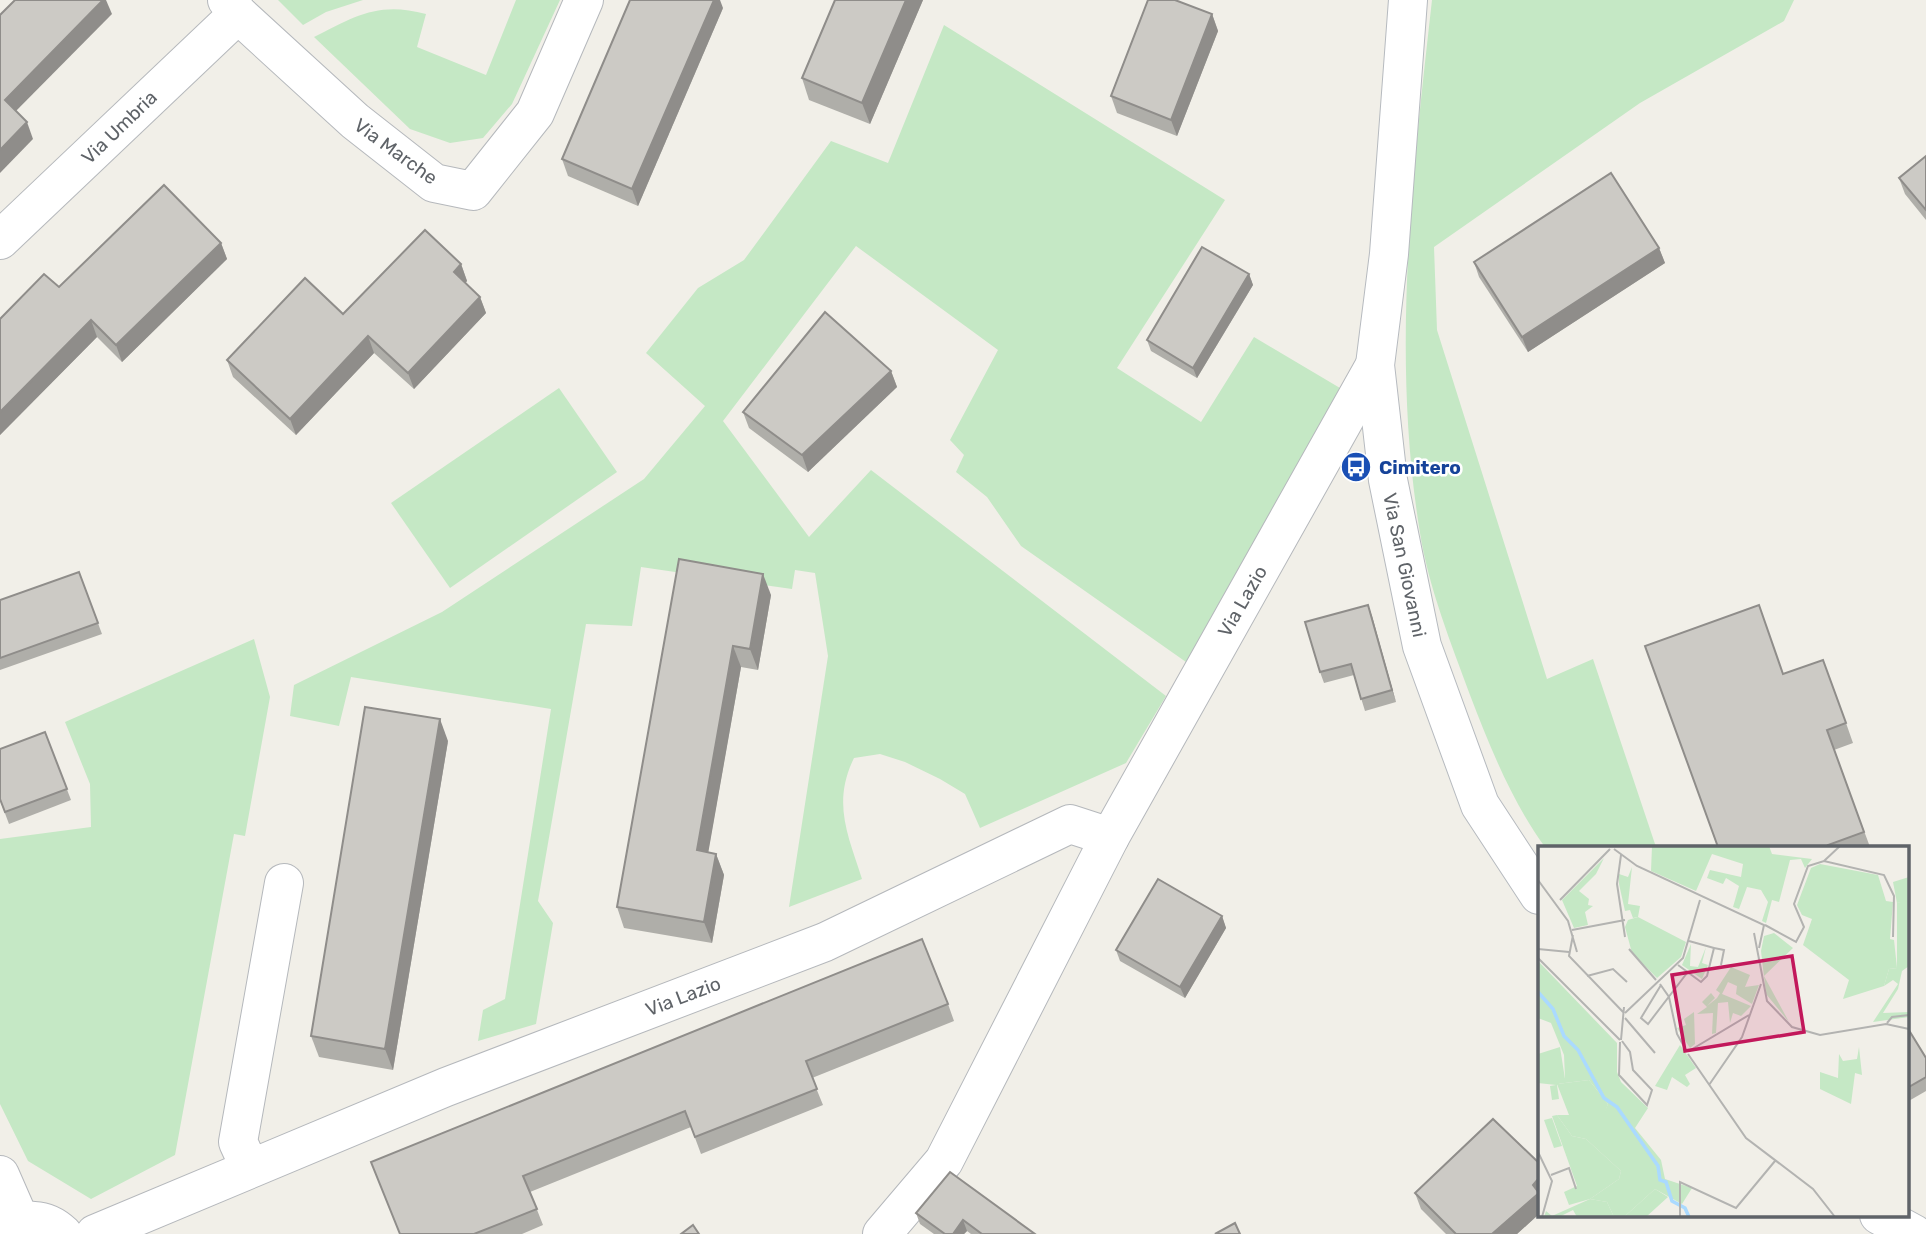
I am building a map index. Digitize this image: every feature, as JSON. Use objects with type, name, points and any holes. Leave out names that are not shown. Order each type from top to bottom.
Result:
[{"type":"street","name":"Via Marche","points":[[233,7],[355,121],[434,183],[473,191],[535,113],[584,0]]},
{"type":"street","name":"Via San Giovanni","points":[[1408,0],[1389,254],[1374,365],[1388,480],[1422,646],[1480,805],[1538,893]]},
{"type":"street","name":"Via Umbria","points":[[0,240],[233,7]]},
{"type":"street","name":"Via Lazio","points":[[882,1234],[944,1161],[1110,837],[1374,365]]},
{"type":"street","name":"Via Lazio","points":[[95,1234],[459,1082],[825,942],[1069,824],[1110,837]]},
{"type":"street","points":[[250,1168],[238,1142],[284,883]]},
{"type":"street","points":[[0,1175],[14,1228],[44,1222],[63,1234]]},
{"type":"street","points":[[1881,1216],[1914,1234]]},
{"type":"green space","points":[[278,0],[363,0],[326,12],[303,25]]},
{"type":"green space","points":[[516,0],[560,0],[512,104],[483,138],[450,143],[410,129],[314,37],[368,13],[409,10],[426,14],[417,47],[486,75]]},
{"type":"green space","points":[[1432,0],[1794,0],[1784,21],[1640,103],[1434,247],[1437,330],[1547,679],[1593,659],[1656,846],[1544,846],[1522,812],[1494,754],[1448,636],[1429,575],[1420,533],[1411,466],[1407,400],[1408,266]]},
{"type":"green space","points":[[944,25],[1225,200],[1117,368],[1201,422],[1254,337],[1340,388],[1186,662],[1021,546],[987,497],[956,472],[964,455],[950,440],[998,350],[856,246],[723,421],[809,537],[871,470],[1166,696],[1126,763],[980,828],[965,794],[940,779],[905,762],[880,754],[854,758],[847,774],[843,804],[844,819],[862,879],[789,907],[828,656],[815,573],[795,570],[792,589],[641,567],[632,626],[586,624],[538,901],[553,923],[536,1024],[478,1041],[483,1010],[505,999],[551,709],[351,677],[339,726],[290,716],[294,685],[442,612],[644,479],[705,406],[646,353],[698,288],[744,260],[831,141],[888,163]]},
{"type":"green space","points":[[559,388],[617,472],[450,588],[391,503]]},
{"type":"green space","points":[[254,639],[270,697],[245,836],[234,834],[175,1155],[91,1199],[28,1161],[0,1104],[0,839],[91,827],[90,784],[65,722]]},
{"type":"building","points":[[15,0],[103,0],[5,100],[27,122],[0,150],[0,15]]},
{"type":"building","points":[[630,0],[714,0],[632,189],[562,159]]},
{"type":"building","points":[[835,0],[906,0],[862,103],[802,78]]},
{"type":"building","points":[[1148,0],[1175,0],[1212,14],[1171,120],[1111,96]]},
{"type":"building","points":[[1926,156],[1926,210],[1899,178]]},
{"type":"building","points":[[1611,173],[1659,248],[1522,337],[1474,262]]},
{"type":"building","points":[[164,185],[221,243],[116,345],[91,320],[0,412],[0,319],[44,274],[59,287]]},
{"type":"building","points":[[425,230],[461,264],[454,272],[480,297],[408,373],[368,336],[290,419],[227,360],[305,278],[343,314]]},
{"type":"building","points":[[1202,247],[1249,274],[1193,368],[1147,340]]},
{"type":"building","points":[[825,312],[891,371],[802,455],[743,412]]},
{"type":"building","points":[[679,559],[763,574],[750,649],[733,646],[697,850],[716,854],[704,922],[617,907]]},
{"type":"building","points":[[79,572],[98,623],[0,658],[0,600]]},
{"type":"building","points":[[1368,605],[1392,690],[1361,699],[1351,664],[1320,672],[1305,622]]},
{"type":"building","points":[[1759,605],[1783,674],[1823,660],[1846,723],[1827,730],[1864,832],[1828,846],[1718,846],[1645,646]]},
{"type":"building","points":[[365,707],[440,719],[385,1049],[311,1036]]},
{"type":"building","points":[[45,732],[67,789],[5,812],[0,799],[0,749]]},
{"type":"building","points":[[1158,879],[1222,916],[1180,987],[1116,950]]},
{"type":"building","points":[[922,939],[948,1004],[806,1061],[817,1089],[695,1137],[685,1111],[523,1176],[537,1209],[474,1234],[400,1234],[371,1162]]},
{"type":"building","points":[[1909,1030],[1926,1058],[1926,1077],[1909,1087]]},
{"type":"building","points":[[1493,1119],[1538,1162],[1538,1179],[1533,1185],[1538,1194],[1492,1234],[1456,1234],[1415,1193]]},
{"type":"building","points":[[950,1172],[1035,1234],[982,1234],[963,1220],[953,1234],[945,1234],[916,1213]]},
{"type":"building","points":[[1235,1223],[1240,1234],[1215,1234]]},
{"type":"building","points":[[693,1225],[699,1234],[681,1234]]},
{"type":"place","name":"Cimitero","points":[[1356,467]]}]
